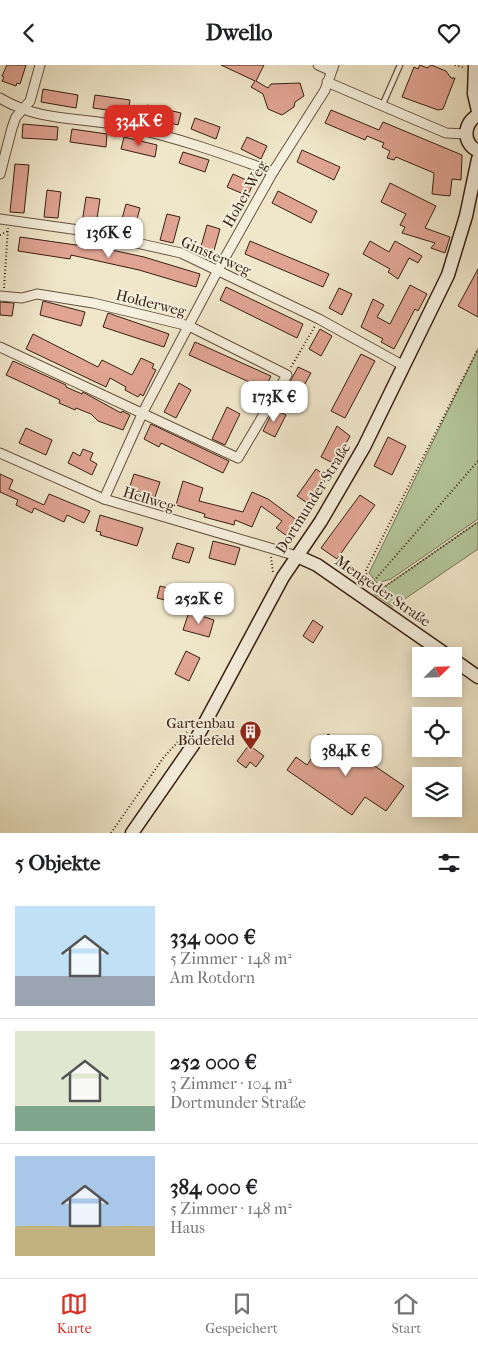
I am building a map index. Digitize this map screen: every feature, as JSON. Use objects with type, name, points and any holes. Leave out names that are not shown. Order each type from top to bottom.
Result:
[{"type":"main road","points":[[475,65],[474,94],[478,111]]},
{"type":"main road","points":[[478,115],[470,122],[466,134],[470,145],[478,151]]},
{"type":"main road","name":"Dortmunder Straße","points":[[132,833],[193,745],[283,577],[355,465],[448,275],[466,216],[478,159]]},
{"type":"main road","name":"Mengeder Straße","points":[[296,556],[317,565],[435,647]]},
{"type":"main road","points":[[462,666],[478,677]]},
{"type":"street","points":[[0,174],[16,117],[30,101],[40,65]]},
{"type":"street","points":[[318,65],[332,68]]},
{"type":"street","name":"Hoher Weg","points":[[104,499],[143,412],[218,270],[273,172],[327,83],[332,68]]},
{"type":"street","points":[[327,83],[446,133],[466,134]]},
{"type":"street","points":[[0,98],[32,114],[122,126],[183,140],[273,172]]},
{"type":"street","name":"Ginsterweg","points":[[4,220],[57,226],[181,253],[319,319],[404,366]]},
{"type":"street","name":"Holderweg","points":[[2,296],[22,298],[37,295],[93,303],[189,326],[287,375]]},
{"type":"street","points":[[0,347],[143,412],[238,458],[287,375]]},
{"type":"street","name":"Hellweg","points":[[0,453],[104,499],[296,556]]},
{"type":"lane","points":[[382,106],[400,65]]},
{"type":"path","points":[[2,296],[8,231],[4,220]]},
{"type":"path","points":[[0,235],[8,231]]},
{"type":"path","points":[[287,375],[319,319]]},
{"type":"path","points":[[478,349],[366,570],[367,577],[372,581],[374,595],[478,522]]},
{"type":"path","points":[[372,581],[478,461]]},
{"type":"path","points":[[269,580],[273,571]]},
{"type":"path","points":[[111,833],[164,757],[187,733],[191,724]]},
{"type":"green space","points":[[478,349],[478,519],[391,579],[377,583],[369,573]]},
{"type":"green space","points":[[478,522],[478,549],[393,607],[374,594]]},
{"type":"building","points":[[7,65],[26,65],[20,84],[17,83],[16,86],[2,81]]},
{"type":"building","points":[[221,65],[264,65],[256,81],[268,88],[271,84],[300,83],[304,96],[295,102],[294,107],[282,115],[268,109],[263,94],[251,87],[255,81]]},
{"type":"building","points":[[420,65],[427,68],[431,65],[446,71],[451,78],[455,78],[443,109],[438,110],[402,97],[414,67],[418,69]]},
{"type":"building","points":[[43,89],[78,95],[76,108],[41,102]]},
{"type":"building","points":[[95,95],[130,100],[128,113],[93,108]]},
{"type":"building","points":[[147,105],[181,113],[178,125],[144,116]]},
{"type":"building","points":[[331,110],[379,130],[383,122],[462,155],[461,180],[452,179],[450,196],[432,194],[434,173],[396,157],[394,160],[387,158],[390,151],[382,147],[384,143],[367,136],[365,140],[325,123]]},
{"type":"building","points":[[195,118],[220,127],[216,139],[191,129]]},
{"type":"building","points":[[23,124],[58,127],[57,140],[22,138]]},
{"type":"building","points":[[72,129],[107,134],[106,147],[70,142]]},
{"type":"building","points":[[124,137],[157,145],[155,157],[121,149]]},
{"type":"building","points":[[247,137],[267,146],[261,159],[241,149]]},
{"type":"building","points":[[302,150],[340,167],[334,180],[297,162]]},
{"type":"building","points":[[183,152],[209,160],[205,172],[179,163]]},
{"type":"building","points":[[15,164],[29,165],[24,213],[10,212]]},
{"type":"building","points":[[233,174],[253,183],[248,196],[227,187]]},
{"type":"building","points":[[390,183],[436,206],[425,228],[450,237],[445,253],[431,248],[435,243],[402,233],[405,227],[400,225],[406,214],[381,202]]},
{"type":"building","points":[[47,190],[61,192],[58,218],[44,217]]},
{"type":"building","points":[[278,191],[317,211],[311,223],[272,203]]},
{"type":"building","points":[[86,197],[100,199],[96,225],[82,223]]},
{"type":"building","points":[[126,204],[140,208],[133,234],[119,230]]},
{"type":"building","points":[[167,214],[180,217],[173,243],[160,240]]},
{"type":"building","points":[[207,225],[220,229],[213,254],[200,250]]},
{"type":"building","points":[[20,237],[83,246],[84,244],[144,257],[200,274],[196,287],[139,270],[71,255],[70,259],[18,251]]},
{"type":"building","points":[[250,241],[329,274],[323,287],[245,254]]},
{"type":"building","points":[[370,241],[389,252],[395,241],[422,256],[418,263],[409,258],[398,279],[388,272],[390,269],[363,254]]},
{"type":"building","points":[[478,269],[478,317],[458,306]]},
{"type":"building","points":[[410,285],[427,294],[418,311],[415,309],[394,349],[381,342],[383,339],[361,327],[373,299],[384,305],[377,317],[390,324]]},
{"type":"building","points":[[226,287],[303,324],[297,338],[220,300]]},
{"type":"building","points":[[339,288],[352,294],[342,315],[329,308]]},
{"type":"building","points":[[43,301],[85,312],[81,326],[40,315]]},
{"type":"building","points":[[0,302],[14,303],[12,316],[0,315]]},
{"type":"building","points":[[108,313],[169,334],[164,347],[103,327]]},
{"type":"building","points":[[320,329],[332,336],[321,356],[309,349]]},
{"type":"building","points":[[33,334],[98,367],[102,360],[132,375],[141,358],[154,364],[152,368],[156,370],[143,396],[140,394],[138,397],[125,390],[126,387],[110,378],[106,387],[26,349]]},
{"type":"building","points":[[195,342],[271,376],[265,389],[189,355]]},
{"type":"building","points":[[361,354],[375,361],[345,418],[331,411]]},
{"type":"building","points":[[13,361],[66,385],[66,387],[82,394],[83,392],[121,413],[122,411],[130,415],[123,430],[98,421],[91,414],[59,403],[60,400],[6,375]]},
{"type":"building","points":[[298,367],[311,373],[298,396],[286,389]]},
{"type":"building","points":[[179,383],[191,390],[176,418],[164,412]]},
{"type":"building","points":[[227,407],[240,414],[225,445],[212,439]]},
{"type":"building","points":[[274,409],[286,415],[275,437],[263,431]]},
{"type":"building","points":[[151,424],[229,461],[223,473],[161,443],[159,447],[144,439]]},
{"type":"building","points":[[337,426],[350,436],[335,464],[321,457]]},
{"type":"building","points":[[26,428],[52,440],[46,455],[19,443]]},
{"type":"building","points":[[388,437],[406,446],[392,475],[374,466]]},
{"type":"building","points":[[83,449],[93,453],[90,460],[97,464],[92,475],[68,463],[73,452],[80,456]]},
{"type":"building","points":[[316,469],[327,477],[317,494],[318,498],[314,499],[310,505],[297,496]]},
{"type":"building","points":[[0,474],[13,480],[9,489],[44,505],[49,494],[90,511],[84,523],[67,515],[64,522],[34,508],[32,513],[16,505],[18,500],[0,492]]},
{"type":"building","points":[[134,474],[160,482],[155,497],[129,489]]},
{"type":"building","points":[[183,481],[203,488],[199,501],[243,512],[252,492],[268,499],[302,524],[291,539],[276,528],[282,521],[261,506],[252,527],[235,520],[234,525],[204,517],[205,514],[176,505]]},
{"type":"building","points":[[360,495],[375,505],[337,559],[321,548]]},
{"type":"building","points":[[100,515],[143,528],[137,546],[100,535],[101,532],[96,531]]},
{"type":"building","points":[[213,541],[240,548],[235,565],[209,558]]},
{"type":"building","points":[[177,543],[194,548],[189,563],[172,558]]},
{"type":"building","points":[[160,586],[180,591],[177,603],[157,598]]},
{"type":"building","points":[[189,612],[214,620],[209,637],[183,630]]},
{"type":"building","points":[[313,620],[323,627],[313,643],[303,636]]},
{"type":"building","points":[[186,651],[200,658],[189,681],[175,674]]},
{"type":"building","points":[[328,734],[404,786],[386,811],[365,797],[352,815],[287,770],[296,757],[307,765]]},
{"type":"building","name":"Gartenbau Bödefeld","points":[[249,745],[264,756],[256,767],[250,762],[246,768],[237,761]]},
{"type":"place","name":"Gartenbau Bödefeld","points":[[251,751]]}]
